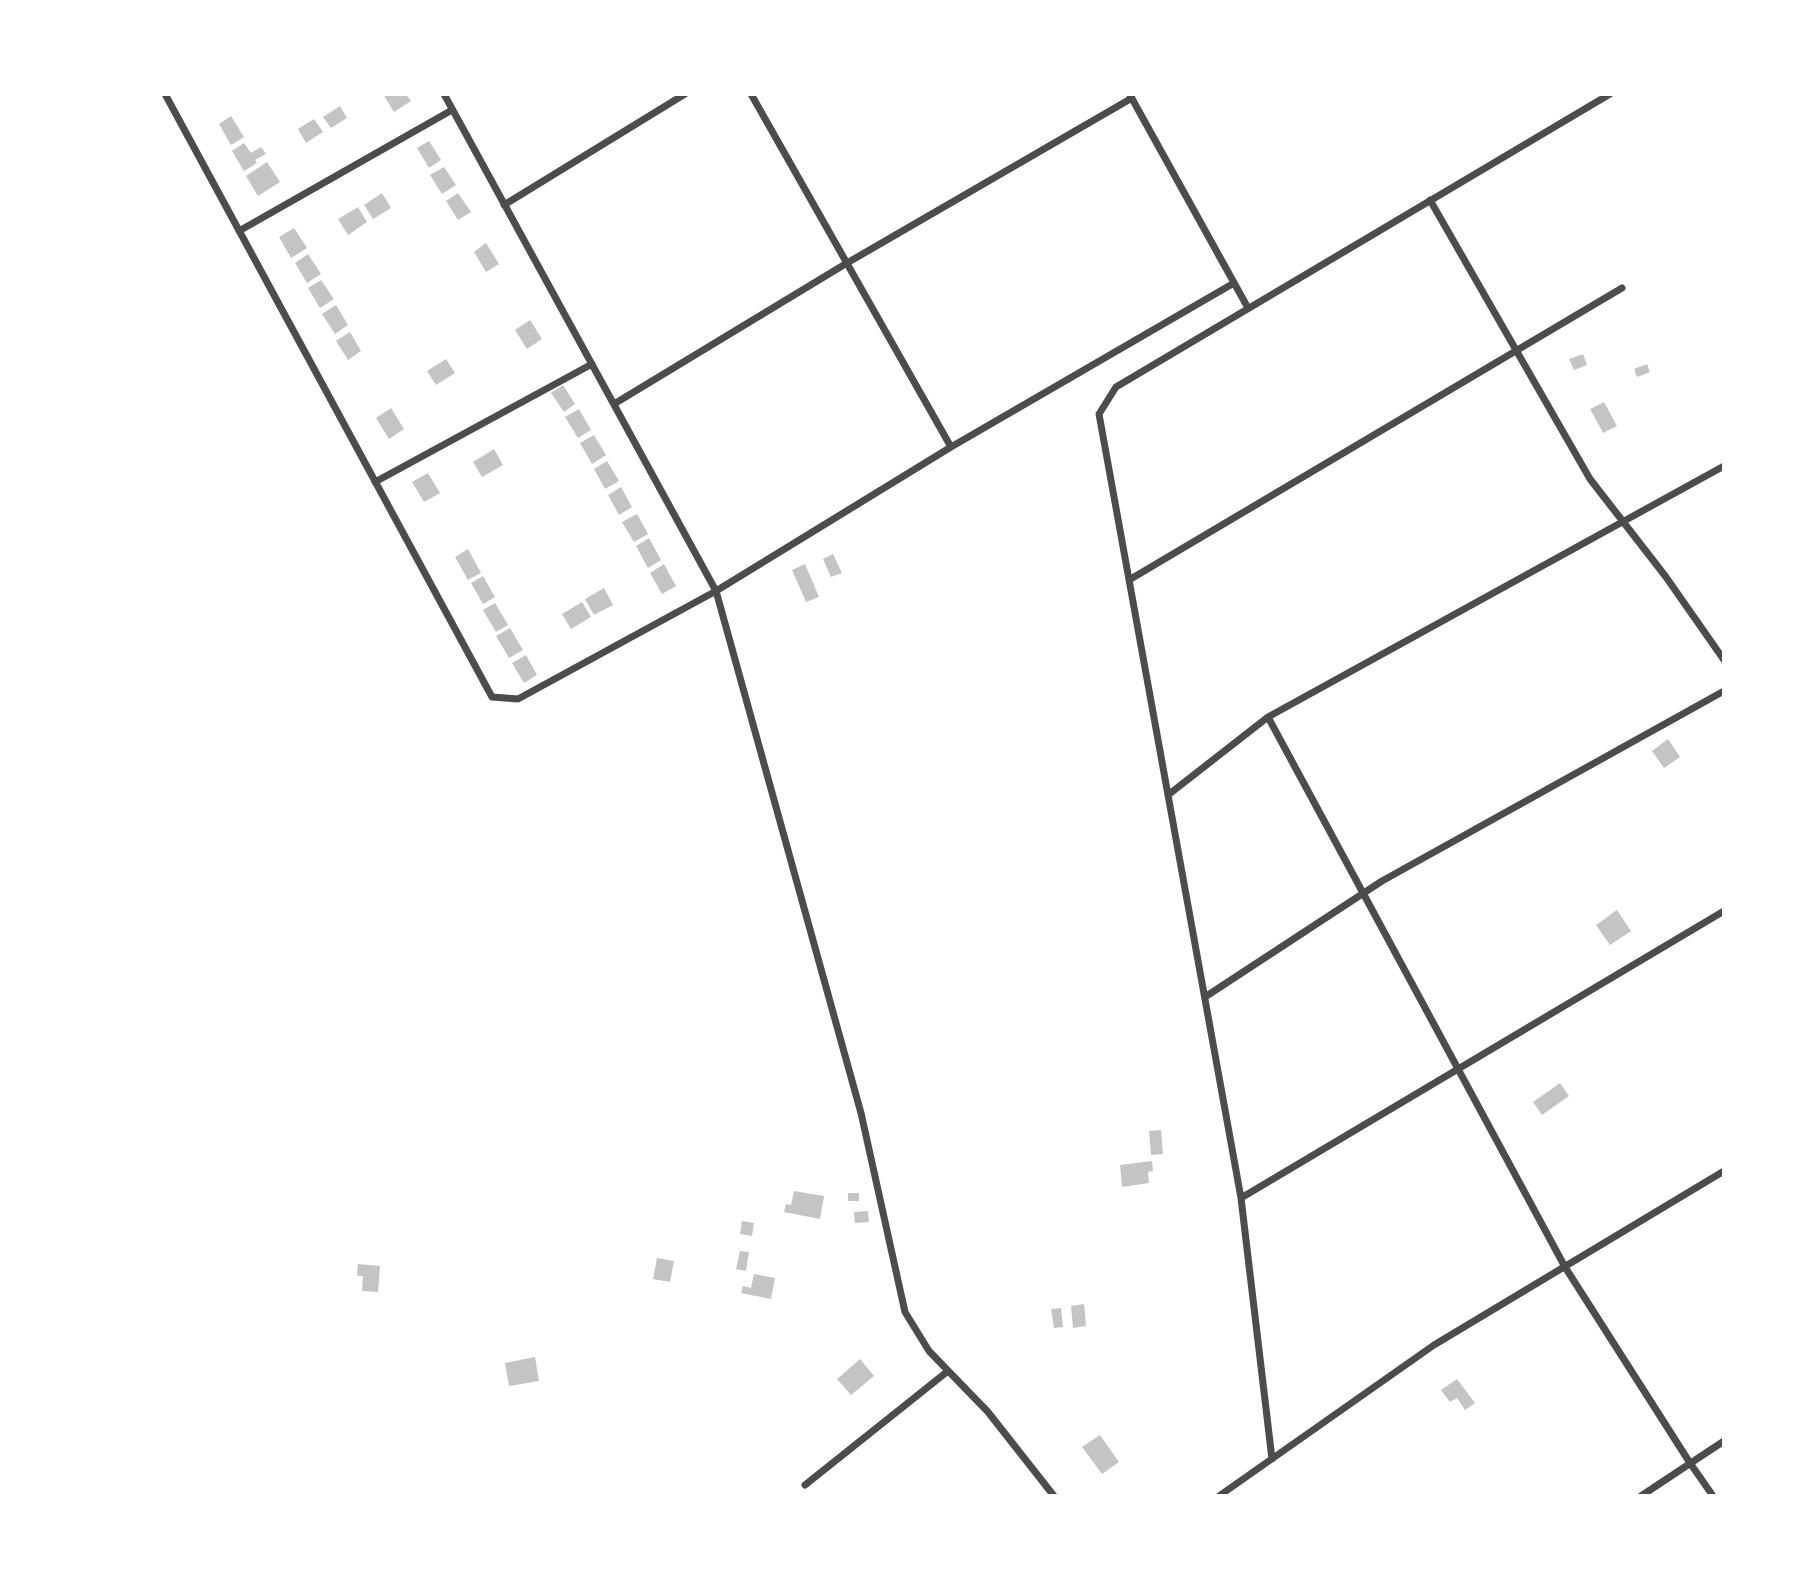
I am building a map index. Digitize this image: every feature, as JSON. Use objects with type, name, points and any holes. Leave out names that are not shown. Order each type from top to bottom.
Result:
[{"type":"street","points":[[165,94],[492,697],[518,699],[716,591],[951,447],[1234,283]]},
{"type":"street","points":[[444,94],[716,591],[861,1112],[905,1312],[929,1351],[988,1412],[1054,1496]]},
{"type":"street","points":[[504,205],[684,94]]},
{"type":"street","points":[[751,94],[951,447]]},
{"type":"street","points":[[1272,1459],[1241,1198],[1099,414],[1116,387],[1610,94]]},
{"type":"street","points":[[614,404],[1131,96],[1248,309]]},
{"type":"street","points":[[239,231],[452,110]]},
{"type":"street","points":[[1430,200],[1590,479],[1666,577],[1724,660]]},
{"type":"street","points":[[1129,580],[1622,288]]},
{"type":"street","points":[[375,482],[592,364]]},
{"type":"street","points":[[1168,795],[1268,717],[1724,466]]},
{"type":"street","points":[[1205,998],[1363,894],[1724,691]]},
{"type":"street","points":[[1268,717],[1564,1267],[1713,1496]]},
{"type":"street","points":[[1241,1198],[1724,911]]},
{"type":"street","points":[[1219,1496],[1434,1345],[1724,1171]]},
{"type":"street","points":[[804,1486],[948,1371]]},
{"type":"street","points":[[1641,1496],[1724,1441]]},
{"type":"building","points":[[383,94],[406,94],[411,101],[394,112]]},
{"type":"building","points":[[340,106],[347,118],[331,128],[323,117]]},
{"type":"building","points":[[231,116],[244,137],[231,145],[219,124]]},
{"type":"building","points":[[314,119],[323,132],[306,143],[298,129]]},
{"type":"building","points":[[429,141],[441,160],[429,168],[417,148]]},
{"type":"building","points":[[244,143],[251,153],[261,147],[266,154],[244,171],[232,151]]},
{"type":"building","points":[[267,162],[280,182],[258,196],[246,176]]},
{"type":"building","points":[[444,167],[456,185],[442,194],[430,175]]},
{"type":"building","points":[[382,193],[391,208],[373,219],[364,205]]},
{"type":"building","points":[[458,193],[471,212],[458,220],[446,201]]},
{"type":"building","points":[[358,207],[367,222],[348,235],[338,219]]},
{"type":"building","points":[[294,228],[307,248],[291,258],[279,237]]},
{"type":"building","points":[[486,243],[499,264],[486,272],[474,252]]},
{"type":"building","points":[[308,254],[321,274],[307,283],[295,263]]},
{"type":"building","points":[[321,280],[334,299],[320,308],[308,288]]},
{"type":"building","points":[[336,305],[348,325],[335,334],[322,314]]},
{"type":"building","points":[[530,320],[542,339],[527,349],[515,330]]},
{"type":"building","points":[[350,332],[361,351],[348,360],[336,341]]},
{"type":"building","points":[[1583,354],[1587,365],[1574,370],[1569,359]]},
{"type":"building","points":[[446,359],[455,373],[436,385],[427,371]]},
{"type":"building","points":[[1647,364],[1650,372],[1637,377],[1634,369]]},
{"type":"building","points":[[563,385],[575,404],[564,412],[551,393]]},
{"type":"building","points":[[1604,402],[1617,426],[1603,433],[1590,409]]},
{"type":"building","points":[[391,408],[404,429],[389,439],[376,418]]},
{"type":"building","points":[[579,409],[591,430],[578,438],[565,417]]},
{"type":"building","points":[[594,435],[606,455],[592,464],[580,443]]},
{"type":"building","points":[[494,449],[503,465],[482,477],[473,462]]},
{"type":"building","points":[[607,461],[619,481],[605,489],[594,469]]},
{"type":"building","points":[[428,473],[440,493],[424,502],[412,482]]},
{"type":"building","points":[[621,487],[632,507],[619,515],[608,495]]},
{"type":"building","points":[[637,514],[648,534],[634,542],[622,522]]},
{"type":"building","points":[[649,538],[661,560],[648,568],[636,546]]},
{"type":"building","points":[[468,549],[481,573],[468,580],[455,557]]},
{"type":"building","points":[[833,554],[842,573],[831,577],[823,559]]},
{"type":"building","points":[[664,564],[676,586],[662,594],[650,573]]},
{"type":"building","points":[[805,564],[819,597],[806,602],[792,570]]},
{"type":"building","points":[[483,576],[495,597],[483,604],[471,583]]},
{"type":"building","points":[[604,588],[613,605],[594,615],[585,599]]},
{"type":"building","points":[[582,602],[591,617],[571,629],[562,614]]},
{"type":"building","points":[[495,603],[508,625],[496,632],[483,610]]},
{"type":"building","points":[[510,628],[523,650],[509,658],[496,636]]},
{"type":"building","points":[[526,655],[537,675],[524,683],[512,663]]},
{"type":"building","points":[[1668,739],[1680,757],[1664,768],[1652,751]]},
{"type":"building","points":[[1617,910],[1631,931],[1610,945],[1596,925]]},
{"type":"building","points":[[1560,1083],[1569,1096],[1542,1115],[1533,1102]]},
{"type":"building","points":[[1161,1130],[1163,1154],[1151,1155],[1149,1131]]},
{"type":"building","points":[[1152,1161],[1153,1171],[1148,1172],[1149,1183],[1122,1187],[1120,1165]]},
{"type":"building","points":[[794,1191],[824,1196],[820,1219],[784,1212],[786,1204],[791,1205]]},
{"type":"building","points":[[848,1193],[859,1193],[859,1201],[848,1201]]},
{"type":"building","points":[[868,1211],[869,1222],[855,1223],[854,1212]]},
{"type":"building","points":[[742,1221],[754,1223],[752,1236],[740,1234]]},
{"type":"building","points":[[740,1251],[749,1252],[746,1271],[736,1269]]},
{"type":"building","points":[[657,1258],[674,1261],[670,1282],[653,1279]]},
{"type":"building","points":[[358,1264],[380,1266],[378,1292],[362,1291],[363,1276],[357,1276]]},
{"type":"building","points":[[754,1274],[775,1278],[771,1299],[741,1293],[743,1286],[751,1288]]},
{"type":"building","points":[[1084,1304],[1086,1326],[1073,1328],[1071,1306]]},
{"type":"building","points":[[1061,1308],[1063,1327],[1054,1328],[1051,1309]]},
{"type":"building","points":[[535,1357],[539,1381],[509,1386],[505,1363]]},
{"type":"building","points":[[860,1359],[874,1376],[851,1395],[837,1379]]},
{"type":"building","points":[[1457,1379],[1475,1403],[1465,1410],[1457,1398],[1450,1402],[1441,1390]]},
{"type":"building","points":[[1100,1435],[1119,1462],[1102,1474],[1082,1447]]}]
